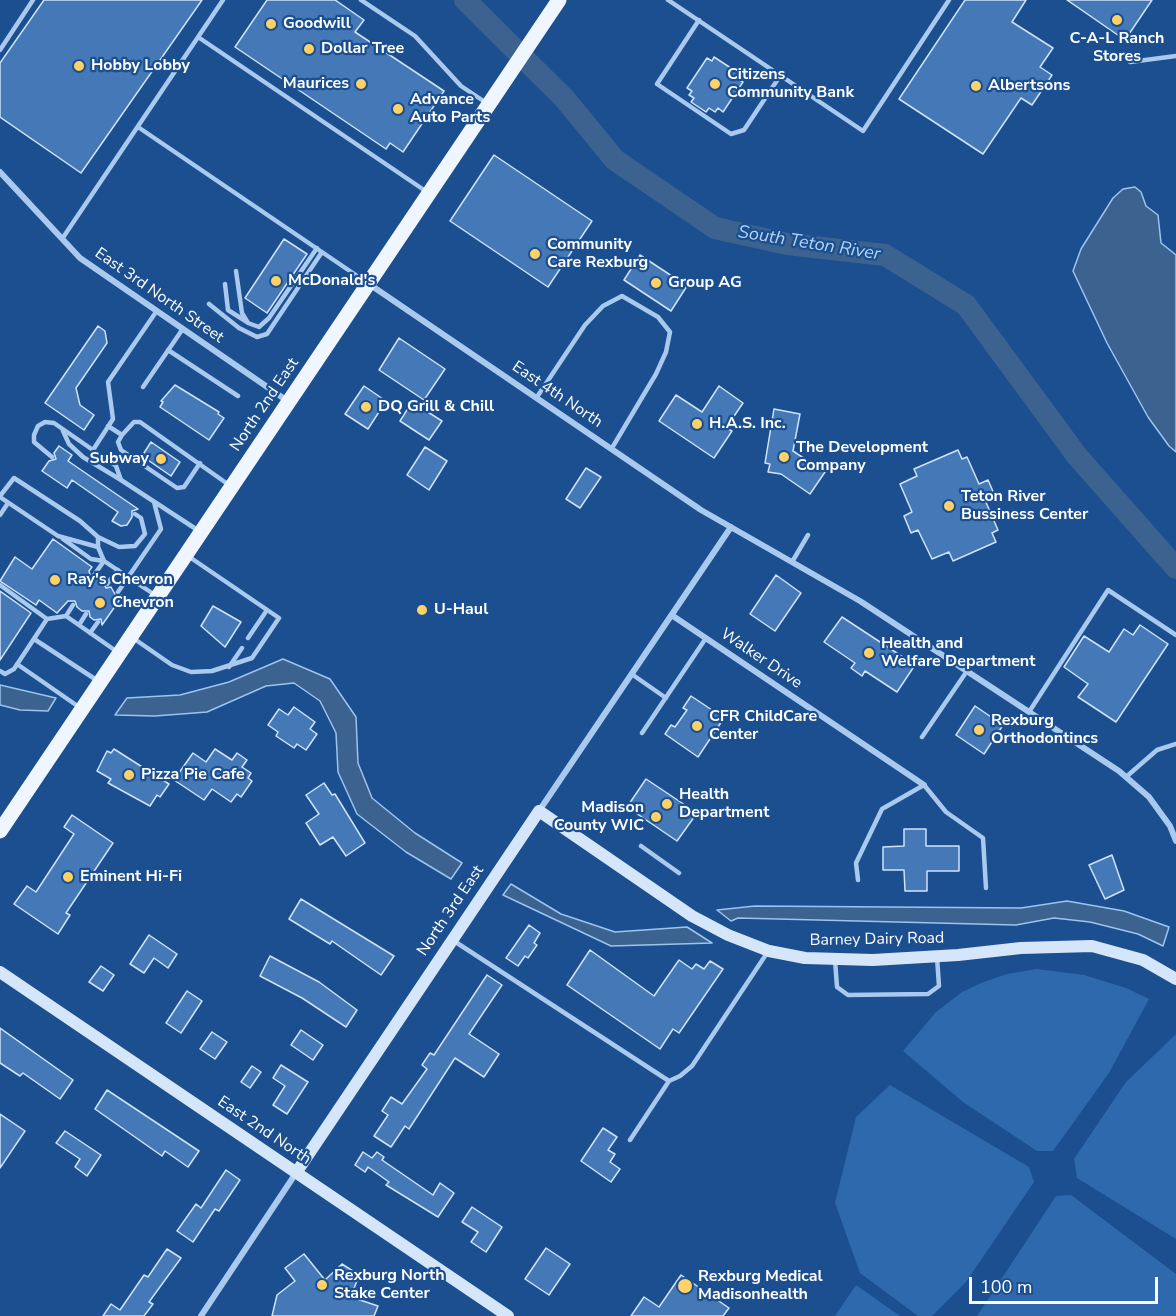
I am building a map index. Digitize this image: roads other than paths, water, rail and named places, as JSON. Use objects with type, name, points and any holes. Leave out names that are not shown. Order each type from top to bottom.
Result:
[{"type":"main road","name":"North 2nd East","points":[[0,831],[560,0]]},
{"type":"street","name":"East 3rd North Street","points":[[0,172],[89,265],[289,402]]},
{"type":"street","name":"East 4th North","points":[[369,284],[701,510],[860,601],[1126,777],[1149,797],[1170,826],[1176,841]]},
{"type":"street","name":"North 3rd East","points":[[201,1316],[731,527]]},
{"type":"street","name":"Walker Drive","points":[[673,616],[924,785]]},
{"type":"street","name":"Barney Dairy Road","points":[[539,811],[692,916],[736,939],[769,951],[805,958],[835,960],[937,956],[1021,948],[1092,946],[1143,960],[1176,979]]},
{"type":"street","name":"East 2nd North","points":[[0,972],[508,1316]]},
{"type":"lane","points":[[0,50],[33,0]]},
{"type":"lane","points":[[62,239],[223,0]]},
{"type":"lane","points":[[361,0],[415,36],[460,86],[489,105]]},
{"type":"lane","points":[[668,0],[863,131],[949,0]]},
{"type":"lane","points":[[699,20],[657,84],[731,134],[744,130],[780,76]]},
{"type":"lane","points":[[198,37],[429,194]]},
{"type":"lane","points":[[1130,62],[1176,56]]},
{"type":"lane","points":[[138,127],[369,284]]},
{"type":"lane","points":[[225,284],[228,310],[259,327],[269,318],[317,248]]},
{"type":"lane","points":[[209,304],[257,338],[267,334],[322,252]]},
{"type":"lane","points":[[236,271],[242,313],[248,323]]},
{"type":"lane","points":[[537,397],[585,325],[603,306],[622,296],[658,317],[670,332],[666,352],[656,374],[612,448]]},
{"type":"lane","points":[[93,450],[113,419],[108,382],[156,312]]},
{"type":"lane","points":[[143,387],[182,330]]},
{"type":"lane","points":[[168,350],[238,396]]},
{"type":"lane","points":[[52,457],[34,442],[38,426],[45,422],[54,423],[116,466],[121,480]]},
{"type":"lane","points":[[200,463],[184,487],[177,488],[121,450],[118,442],[134,422],[140,422],[200,463],[231,487]]},
{"type":"lane","points":[[108,426],[122,435]]},
{"type":"lane","points":[[62,429],[69,444],[84,457],[201,533]]},
{"type":"lane","points":[[135,514],[141,518],[145,534],[135,546],[119,547],[98,537],[80,521],[14,478],[0,497],[91,559],[104,561],[158,597]]},
{"type":"lane","points":[[118,592],[161,530],[154,502]]},
{"type":"lane","points":[[0,514],[8,503]]},
{"type":"lane","points":[[792,562],[808,535]]},
{"type":"lane","points":[[58,536],[98,547]]},
{"type":"lane","points":[[98,537],[98,547],[104,561]]},
{"type":"lane","points":[[131,636],[172,665],[191,672],[229,667],[252,657],[259,648],[279,618],[186,555]]},
{"type":"lane","points":[[94,575],[104,561]]},
{"type":"lane","points":[[107,584],[118,570]]},
{"type":"lane","points":[[0,585],[48,619],[66,616],[119,654]]},
{"type":"lane","points":[[1029,711],[1108,590],[1176,635]]},
{"type":"lane","points":[[66,616],[73,605]]},
{"type":"lane","points":[[248,638],[267,610]]},
{"type":"lane","points":[[78,625],[86,614]]},
{"type":"lane","points":[[0,671],[5,674],[17,664],[48,619]]},
{"type":"lane","points":[[90,633],[98,622]]},
{"type":"lane","points":[[642,733],[706,638]]},
{"type":"lane","points":[[34,639],[100,683]]},
{"type":"lane","points":[[229,667],[242,648]]},
{"type":"lane","points":[[17,664],[82,709]]},
{"type":"lane","points":[[922,738],[968,671]]},
{"type":"lane","points":[[633,675],[666,698]]},
{"type":"lane","points":[[1126,777],[1157,750],[1176,744]]},
{"type":"lane","points":[[858,880],[856,863],[882,809],[924,785],[946,812],[983,838],[986,888]]},
{"type":"lane","points":[[641,846],[679,873]]},
{"type":"lane","points":[[452,940],[669,1081]]},
{"type":"lane","points":[[630,1140],[669,1081],[680,1076],[692,1066],[769,951]]},
{"type":"lane","points":[[835,960],[837,987],[848,995],[928,994],[936,990],[940,981],[937,956]]},
{"type":"waterway","name":"South Teton River","points":[[465,0],[564,98],[615,160],[715,228],[787,244],[885,255],[966,305],[1077,456],[1176,568]]},
{"type":"place","name":"C-A-L Ranch Stores","points":[[1117,20]]},
{"type":"place","name":"Goodwill","points":[[271,24]]},
{"type":"place","name":"Dollar Tree","points":[[309,49]]},
{"type":"place","name":"Hobby Lobby","points":[[79,66]]},
{"type":"place","name":"Maurices","points":[[361,84]]},
{"type":"place","name":"Citizens Community Bank","points":[[715,84]]},
{"type":"place","name":"Albertsons","points":[[976,86]]},
{"type":"place","name":"Advance Auto Parts","points":[[398,109]]},
{"type":"place","name":"Community Care Rexburg","points":[[535,254]]},
{"type":"place","name":"McDonald's","points":[[276,281]]},
{"type":"place","name":"Group AG","points":[[656,283]]},
{"type":"place","name":"DQ Grill & Chill","points":[[366,407]]},
{"type":"place","name":"H.A.S. Inc.","points":[[697,424]]},
{"type":"place","name":"The Development Company","points":[[784,457]]},
{"type":"place","name":"Subway","points":[[161,459]]},
{"type":"place","name":"Teton River Bussiness Center","points":[[949,506]]},
{"type":"place","name":"Ray's Chevron","points":[[55,580]]},
{"type":"place","name":"Chevron","points":[[100,603]]},
{"type":"place","name":"U-Haul","points":[[422,610]]},
{"type":"place","name":"Health and Welfare Department","points":[[869,653]]},
{"type":"place","name":"CFR ChildCare Center","points":[[697,726]]},
{"type":"place","name":"Rexburg Orthodontincs","points":[[979,730]]},
{"type":"place","name":"Pizza Pie Cafe","points":[[129,775]]},
{"type":"place","name":"Health Department","points":[[667,804]]},
{"type":"place","name":"Madison County WIC","points":[[656,817]]},
{"type":"place","name":"Eminent Hi-Fi","points":[[68,877]]},
{"type":"place","name":"Rexburg North Stake Center","points":[[322,1285]]},
{"type":"place","name":"Rexburg Medical Madisonhealth","points":[[685,1286]]}]
